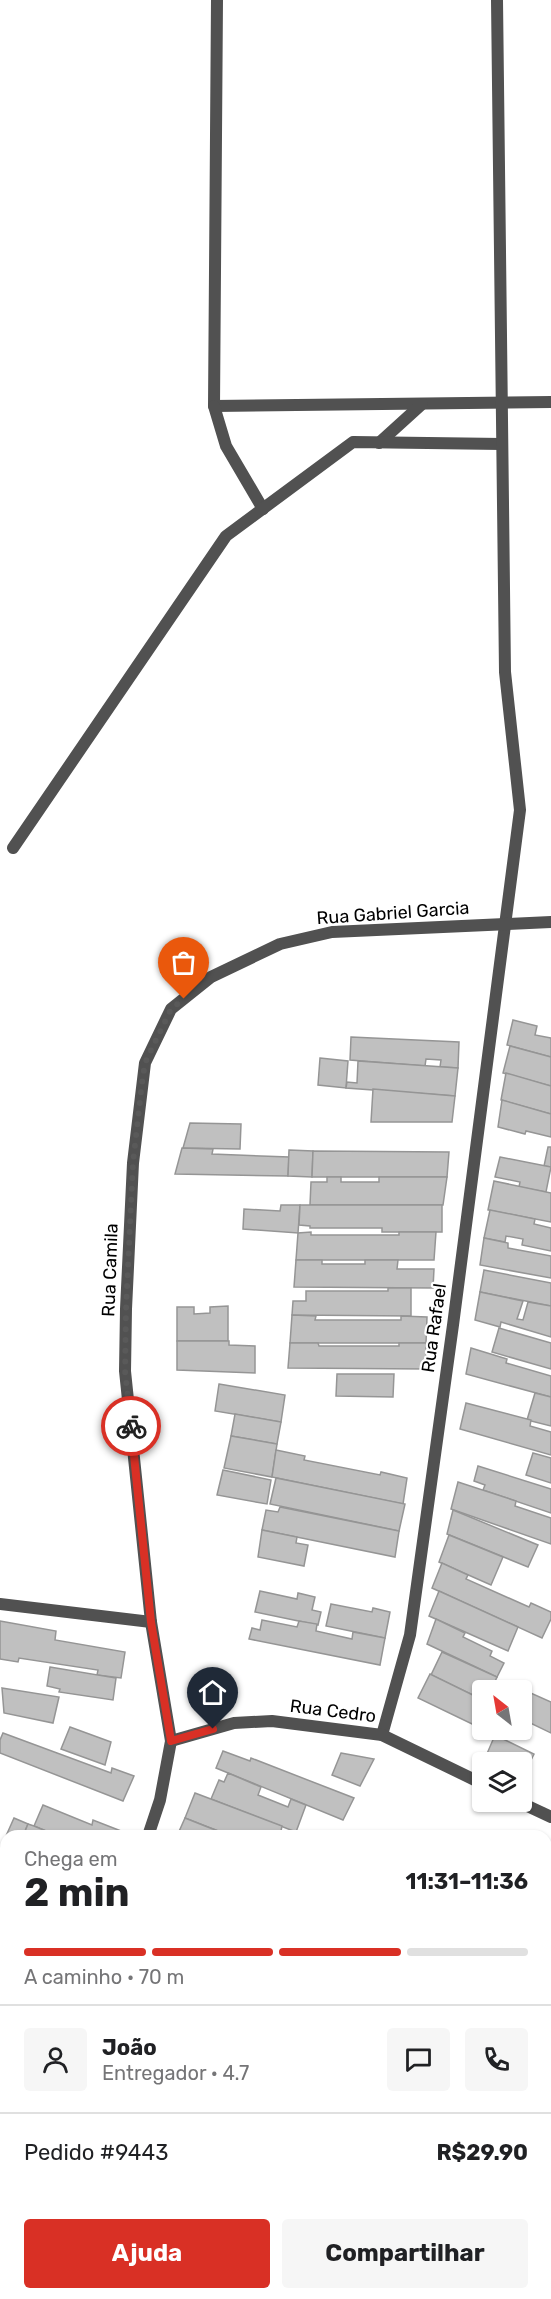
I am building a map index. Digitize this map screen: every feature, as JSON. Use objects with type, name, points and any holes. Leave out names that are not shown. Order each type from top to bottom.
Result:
[{"type":"street","points":[[217,0],[214,406],[226,446],[263,509]]},
{"type":"street","name":"Rua Rafael","points":[[382,1734],[410,1635],[520,810],[505,672],[497,0]]},
{"type":"street","points":[[214,406],[551,402]]},
{"type":"street","points":[[379,443],[422,404]]},
{"type":"street","points":[[13,848],[226,536],[353,442],[502,444]]},
{"type":"street","name":"Rua Gabriel Garcia","points":[[211,977],[280,944],[332,932],[551,922]]},
{"type":"street","name":"Rua Camila","points":[[150,1830],[160,1800],[171,1741],[151,1622],[125,1371],[133,1163],[145,1063],[171,1009],[211,977]]},
{"type":"street","points":[[0,1604],[151,1622]]},
{"type":"street","name":"Rua Cedro","points":[[171,1741],[234,1723],[272,1721],[382,1734],[472,1779]]},
{"type":"street","points":[[532,1808],[551,1817]]},
{"type":"building","points":[[513,1020],[537,1026],[535,1035],[551,1038],[551,1057],[507,1045]]},
{"type":"building","points":[[351,1037],[459,1042],[458,1068],[440,1067],[441,1060],[426,1059],[425,1066],[350,1060]]},
{"type":"building","points":[[510,1046],[551,1057],[551,1086],[503,1073]]},
{"type":"building","points":[[320,1058],[348,1061],[346,1088],[318,1085]]},
{"type":"building","points":[[358,1061],[458,1068],[455,1096],[346,1088],[347,1082],[357,1083]]},
{"type":"building","points":[[506,1073],[551,1086],[551,1114],[501,1100]]},
{"type":"building","points":[[373,1089],[455,1096],[452,1122],[371,1122]]},
{"type":"building","points":[[502,1100],[551,1114],[551,1137],[526,1131],[525,1134],[498,1127]]},
{"type":"building","points":[[190,1123],[241,1124],[240,1149],[183,1148]]},
{"type":"building","points":[[548,1147],[551,1147],[551,1167],[544,1166]]},
{"type":"building","points":[[182,1148],[213,1149],[212,1154],[289,1157],[288,1176],[175,1174]]},
{"type":"building","points":[[289,1150],[313,1151],[312,1177],[288,1176]]},
{"type":"building","points":[[313,1151],[449,1152],[447,1177],[312,1177]]},
{"type":"building","points":[[500,1157],[551,1167],[546,1192],[519,1187],[520,1182],[495,1177]]},
{"type":"building","points":[[327,1177],[341,1177],[341,1182],[379,1182],[379,1177],[447,1177],[443,1205],[310,1205],[311,1182],[327,1182]]},
{"type":"building","points":[[494,1181],[551,1193],[551,1222],[488,1210]]},
{"type":"building","points":[[281,1205],[300,1205],[298,1233],[243,1229],[244,1209],[280,1211]]},
{"type":"building","points":[[300,1205],[442,1205],[442,1232],[382,1232],[382,1228],[310,1228],[310,1226],[299,1225]]},
{"type":"building","points":[[490,1210],[535,1219],[534,1224],[551,1228],[551,1251],[522,1245],[523,1239],[506,1236],[505,1242],[484,1238]]},
{"type":"building","points":[[311,1232],[311,1235],[399,1235],[399,1232],[436,1232],[434,1260],[296,1260],[298,1233]]},
{"type":"building","points":[[484,1238],[508,1243],[508,1248],[551,1256],[551,1278],[480,1265]]},
{"type":"building","points":[[296,1260],[322,1260],[322,1264],[365,1264],[365,1260],[398,1260],[397,1269],[434,1269],[433,1288],[294,1287]]},
{"type":"building","points":[[484,1270],[551,1283],[551,1306],[480,1292]]},
{"type":"building","points":[[388,1288],[411,1288],[411,1316],[292,1315],[293,1301],[306,1301],[306,1291],[388,1291]]},
{"type":"building","points":[[480,1292],[523,1301],[517,1319],[523,1320],[528,1302],[551,1306],[551,1337],[501,1322],[500,1327],[475,1320]]},
{"type":"building","points":[[228,1306],[228,1341],[177,1341],[177,1307],[194,1307],[194,1314],[210,1313],[210,1307]]},
{"type":"building","points":[[292,1315],[316,1316],[315,1320],[401,1320],[401,1316],[427,1317],[426,1343],[290,1343]]},
{"type":"building","points":[[499,1328],[551,1343],[551,1369],[492,1352]]},
{"type":"building","points":[[177,1341],[229,1341],[229,1345],[255,1346],[255,1373],[177,1370]]},
{"type":"building","points":[[290,1343],[318,1343],[319,1346],[399,1346],[399,1343],[426,1343],[426,1369],[288,1368]]},
{"type":"building","points":[[471,1348],[507,1359],[506,1363],[551,1376],[551,1397],[466,1374]]},
{"type":"building","points":[[337,1374],[394,1374],[393,1397],[336,1396]]},
{"type":"building","points":[[219,1384],[285,1395],[281,1422],[215,1411]]},
{"type":"building","points":[[535,1393],[551,1397],[551,1426],[527,1420]]},
{"type":"building","points":[[466,1403],[531,1420],[530,1426],[551,1432],[551,1455],[460,1429]]},
{"type":"building","points":[[235,1414],[281,1422],[277,1444],[231,1436]]},
{"type":"building","points":[[231,1436],[277,1444],[272,1477],[224,1468]]},
{"type":"building","points":[[276,1450],[305,1456],[304,1460],[407,1478],[403,1504],[272,1477]]},
{"type":"building","points":[[533,1453],[551,1458],[551,1483],[526,1475]]},
{"type":"building","points":[[478,1466],[551,1489],[551,1513],[483,1490],[485,1485],[474,1481]]},
{"type":"building","points":[[223,1470],[271,1480],[267,1504],[217,1495]]},
{"type":"building","points":[[276,1478],[405,1504],[399,1531],[270,1504]]},
{"type":"building","points":[[458,1482],[516,1501],[515,1506],[551,1518],[551,1544],[451,1509]]},
{"type":"building","points":[[280,1507],[399,1531],[395,1557],[262,1530],[266,1510],[278,1512]]},
{"type":"building","points":[[453,1510],[538,1545],[528,1567],[447,1534]]},
{"type":"building","points":[[262,1530],[297,1537],[296,1543],[308,1545],[304,1566],[258,1557]]},
{"type":"building","points":[[449,1535],[503,1557],[491,1585],[439,1562]]},
{"type":"building","points":[[442,1563],[468,1575],[466,1579],[529,1607],[531,1603],[551,1612],[551,1619],[542,1638],[432,1588]]},
{"type":"building","points":[[260,1591],[297,1599],[298,1593],[315,1597],[312,1610],[321,1612],[318,1625],[255,1612]]},
{"type":"building","points":[[439,1591],[518,1627],[508,1651],[429,1616]]},
{"type":"building","points":[[331,1604],[372,1612],[373,1608],[390,1612],[385,1638],[326,1626]]},
{"type":"building","points":[[436,1619],[465,1633],[463,1637],[492,1651],[490,1656],[504,1663],[497,1677],[427,1644]]},
{"type":"building","points":[[262,1620],[297,1627],[299,1621],[317,1624],[316,1631],[352,1639],[353,1632],[385,1638],[380,1665],[249,1639],[252,1628],[260,1630]]},
{"type":"building","points":[[0,1621],[56,1631],[55,1640],[125,1652],[121,1678],[97,1675],[98,1670],[19,1658],[18,1662],[0,1659]]},
{"type":"building","points":[[442,1652],[497,1677],[496,1680],[472,1680],[472,1695],[431,1675]]},
{"type":"building","points":[[50,1667],[116,1678],[113,1700],[59,1692],[60,1689],[47,1686]]},
{"type":"building","points":[[430,1674],[472,1695],[472,1724],[418,1698]]},
{"type":"building","points":[[2,1688],[59,1697],[53,1723],[4,1713]]},
{"type":"building","points":[[532,1694],[551,1702],[551,1733],[532,1724]]},
{"type":"building","points":[[70,1727],[111,1742],[105,1765],[61,1749]]},
{"type":"building","points":[[3,1733],[111,1773],[112,1768],[134,1776],[123,1801],[0,1753],[0,1740]]},
{"type":"building","points":[[493,1740],[505,1740],[530,1752],[488,1752]]},
{"type":"building","points":[[223,1751],[250,1761],[251,1758],[354,1798],[343,1820],[216,1768]]},
{"type":"building","points":[[341,1753],[374,1759],[360,1786],[332,1775]]},
{"type":"building","points":[[228,1773],[261,1787],[258,1795],[288,1807],[291,1799],[306,1805],[297,1830],[291,1830],[211,1799],[219,1780],[224,1782]]},
{"type":"building","points":[[195,1793],[282,1826],[281,1830],[216,1830],[185,1818]]},
{"type":"building","points":[[43,1805],[92,1825],[93,1820],[118,1830],[44,1830],[34,1826]]},
{"type":"building","points":[[14,1818],[28,1824],[26,1830],[9,1830]]},
{"type":"building","points":[[185,1818],[215,1830],[180,1830]]},
{"type":"building","points":[[28,1824],[44,1830],[26,1830]]},
{"type":"way so far","points":[[131,1426],[125,1371],[126,1309],[133,1163],[142,1083],[145,1063],[171,1009],[184,999]]},
{"type":"route","points":[[131,1426],[151,1622],[171,1741],[213,1729]]}]
